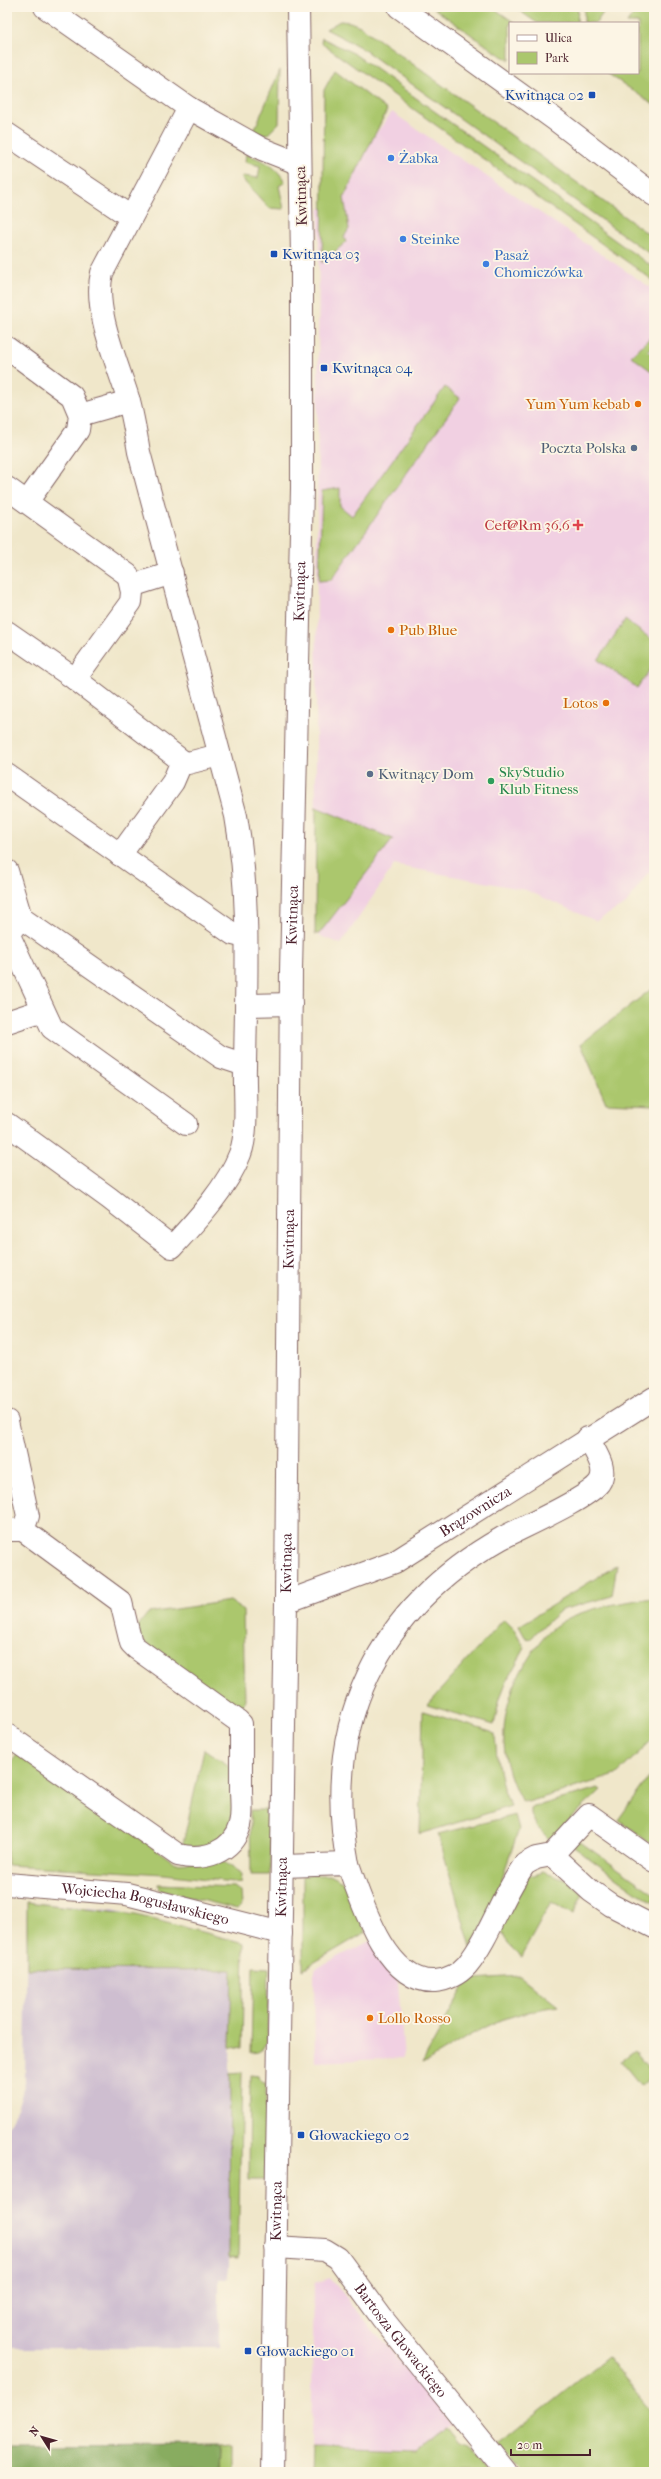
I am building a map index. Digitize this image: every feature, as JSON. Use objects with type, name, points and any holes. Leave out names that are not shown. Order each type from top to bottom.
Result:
[{"type":"street","points":[[46,7],[189,108],[262,149],[300,164]]},
{"type":"street","name":"Kwitnąca","points":[[272,2472],[286,1602],[291,1004],[302,488],[302,259],[298,7]]},
{"type":"street","points":[[399,7],[557,121],[654,195]]},
{"type":"street","points":[[7,1124],[109,1198],[172,1247],[199,1218],[220,1188],[240,1154],[244,1125],[247,1005],[244,858],[236,816],[139,452],[129,401],[105,321],[99,286],[102,273],[189,108]]},
{"type":"street","points":[[7,134],[131,217]]},
{"type":"street","points":[[7,348],[72,396],[80,415],[78,430],[27,502]]},
{"type":"street","points":[[80,415],[129,401]]},
{"type":"street","points":[[7,488],[120,567],[128,575],[131,586],[131,602],[75,679]]},
{"type":"street","points":[[131,586],[172,574]]},
{"type":"street","points":[[7,632],[75,679],[182,761],[188,763],[219,755]]},
{"type":"street","points":[[120,854],[173,782],[182,761]]},
{"type":"street","points":[[7,775],[233,934],[246,937]]},
{"type":"street","points":[[7,871],[12,927],[43,1010],[52,1028],[186,1124]]},
{"type":"street","points":[[12,927],[220,1057],[245,1065]]},
{"type":"street","points":[[247,1005],[291,1004]]},
{"type":"street","points":[[7,1022],[43,1010]]},
{"type":"street","name":"Brązownicza","points":[[286,1602],[395,1562],[588,1438],[654,1398]]},
{"type":"street","points":[[7,1421],[28,1516],[15,1530],[121,1602],[131,1643],[234,1717],[241,1724],[242,1813],[239,1828],[232,1840],[214,1854],[197,1858],[178,1855],[7,1735]]},
{"type":"street","points":[[588,1438],[601,1463],[603,1473],[598,1484],[563,1507],[501,1539],[454,1569],[400,1621],[367,1673],[346,1741],[341,1802],[348,1864],[369,1922],[378,1937],[404,1970],[421,1980],[431,1981],[450,1978],[462,1971],[486,1934],[525,1864],[536,1858],[552,1855],[589,1815],[654,1861]]},
{"type":"street","points":[[552,1855],[591,1891],[611,1905],[654,1927]]},
{"type":"street","points":[[282,1866],[348,1864]]},
{"type":"street","name":"Wojciecha Bogusławskiego","points":[[7,1884],[127,1894],[281,1934]]},
{"type":"street","name":"Bartosza Głowackiego","points":[[275,2247],[325,2250],[338,2258],[382,2318],[506,2472]]},
{"type":"shaded area","points":[[392,112],[654,290],[654,872],[647,874],[626,904],[596,921],[526,890],[394,865],[341,944],[315,934],[319,211]]},
{"type":"shaded area","points":[[27,1902],[113,1910],[234,1940],[230,2064],[229,2268],[227,2279],[219,2279],[219,2348],[7,2348],[7,2128],[18,2106],[25,2082]]},
{"type":"shaded area","points":[[372,1940],[392,1967],[398,1982],[404,2058],[315,2062],[314,1969]]},
{"type":"shaded area","points":[[330,2278],[452,2424],[420,2450],[311,2447],[314,2283]]},
{"type":"green space","points":[[432,7],[492,7],[514,22],[509,22],[509,59],[497,53]]},
{"type":"green space","points":[[514,7],[578,7],[577,22],[536,22]]},
{"type":"green space","points":[[584,7],[607,7],[597,22],[584,22]]},
{"type":"green space","points":[[638,7],[650,7],[654,10],[654,105],[608,74],[639,74],[639,22],[628,22]]},
{"type":"green space","points":[[340,21],[350,22],[360,26],[654,238],[654,257],[360,47],[326,29]]},
{"type":"green space","points":[[322,38],[353,53],[654,268],[654,281],[321,43]]},
{"type":"green space","points":[[280,70],[279,123],[268,134],[253,133]]},
{"type":"green space","points":[[335,70],[387,110],[344,197],[349,229],[344,237],[346,242],[322,263],[324,90]]},
{"type":"green space","points":[[246,154],[269,164],[278,171],[285,182],[279,186],[284,209],[269,208],[242,179],[242,176],[258,178],[260,166],[245,162]]},
{"type":"green space","points":[[654,334],[654,342],[648,351],[654,355],[654,373],[631,356]]},
{"type":"green space","points":[[445,387],[460,398],[331,580],[319,581],[322,491],[340,488],[340,506],[352,516]]},
{"type":"green space","points":[[625,620],[654,641],[654,664],[637,688],[598,660]]},
{"type":"green space","points":[[316,807],[393,839],[319,934],[315,934]]},
{"type":"green space","points":[[654,987],[654,1105],[606,1103],[581,1044]]},
{"type":"green space","points":[[617,1565],[612,1596],[561,1610],[529,1639],[525,1637],[519,1626]]},
{"type":"green space","points":[[654,1598],[654,1738],[616,1775],[528,1802],[521,1800],[512,1781],[507,1762],[504,1744],[504,1725],[513,1688],[521,1670],[535,1648],[545,1635],[553,1628],[572,1616],[607,1606]]},
{"type":"green space","points":[[230,1601],[243,1610],[245,1702],[242,1706],[235,1707],[139,1639],[137,1627],[148,1613]]},
{"type":"green space","points":[[504,1619],[514,1629],[525,1648],[507,1680],[500,1698],[494,1725],[427,1705]]},
{"type":"green space","points":[[423,1711],[491,1732],[495,1735],[501,1780],[511,1806],[420,1834]]},
{"type":"green space","points":[[204,1749],[234,1769],[234,1801],[231,1822],[227,1831],[220,1838],[210,1844],[182,1848]]},
{"type":"green space","points":[[19,1752],[175,1863],[221,1860],[242,1874],[241,1883],[164,1874],[7,1865],[7,1768]]},
{"type":"green space","points":[[654,1770],[654,1846],[618,1820]]},
{"type":"green space","points":[[598,1788],[601,1790],[549,1839],[537,1827],[531,1815],[531,1809],[534,1807]]},
{"type":"green space","points":[[250,1810],[270,1810],[270,1875],[251,1875]]},
{"type":"green space","points":[[515,1815],[519,1829],[492,1907],[471,1948],[438,1834]]},
{"type":"green space","points":[[576,1839],[654,1894],[654,1902],[636,1892],[571,1845]]},
{"type":"green space","points":[[543,1872],[568,1881],[583,1894],[573,1914],[551,1902],[521,1957],[508,1944],[501,1929],[526,1877]]},
{"type":"green space","points":[[303,1875],[329,1875],[346,1884],[366,1932],[303,1969]]},
{"type":"green space","points":[[158,1884],[234,1887],[241,1892],[242,1905],[237,1909],[159,1889]]},
{"type":"green space","points":[[27,1902],[136,1915],[244,1943],[242,2049],[230,2047],[232,1970],[27,1969]]},
{"type":"green space","points":[[253,1967],[269,1968],[267,2042],[259,2052],[251,2053]]},
{"type":"green space","points":[[520,1976],[558,2006],[526,2012],[495,2022],[422,2063],[466,1983],[475,1979]]},
{"type":"green space","points":[[634,2051],[654,2075],[641,2086],[621,2061]]},
{"type":"green space","points":[[242,2072],[238,2259],[229,2258],[230,2073]]},
{"type":"green space","points":[[250,2075],[258,2076],[263,2083],[266,2083],[265,2180],[249,2180]]},
{"type":"green space","points":[[608,2357],[654,2414],[654,2472],[520,2472],[498,2445]]},
{"type":"green space","points":[[447,2428],[459,2443],[469,2446],[489,2472],[310,2472],[311,2447],[420,2450]]},
{"type":"green space","points":[[232,2444],[232,2472],[219,2472],[220,2445]]},
{"type":"green space","points":[[220,2445],[219,2472],[7,2472],[7,2446]]},
{"type":"place","name":"Kwitnąca 02","points":[[592,95]]},
{"type":"place","name":"Żabka","points":[[391,158]]},
{"type":"place","name":"Steinke","points":[[403,239]]},
{"type":"place","name":"Kwitnąca 03","points":[[274,254]]},
{"type":"place","name":"Pasaż Chomiczówka","points":[[486,264]]},
{"type":"place","name":"Kwitnąca 04","points":[[324,368]]},
{"type":"place","name":"Yum Yum kebab","points":[[638,404]]},
{"type":"place","name":"Poczta Polska","points":[[634,448]]},
{"type":"place","name":"Cef@Rm 36,6","points":[[578,525]]},
{"type":"place","name":"Pub Blue","points":[[391,630]]},
{"type":"place","name":"Lotos","points":[[606,703]]},
{"type":"place","name":"Kwitnący Dom","points":[[370,774]]},
{"type":"place","name":"SkyStudio Klub Fitness","points":[[491,781]]},
{"type":"place","name":"Lollo Rosso","points":[[370,2018]]},
{"type":"place","name":"Głowackiego 02","points":[[301,2135]]},
{"type":"place","name":"Głowackiego 01","points":[[248,2351]]}]
